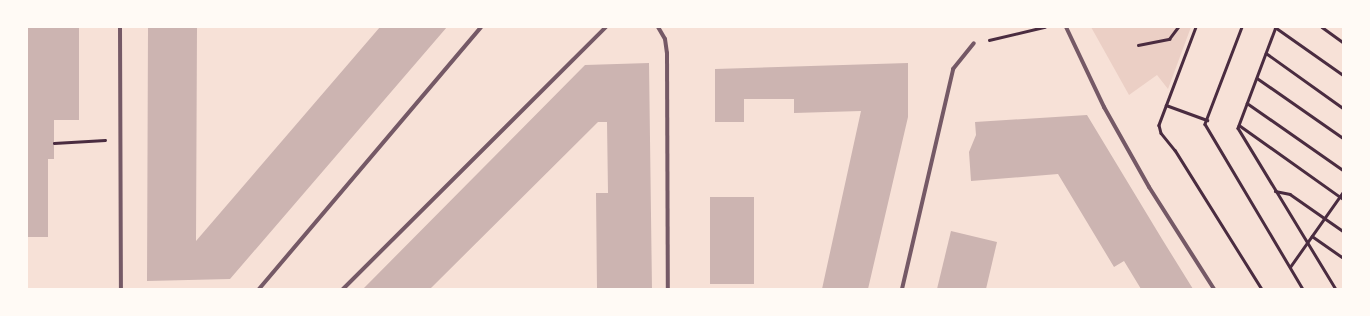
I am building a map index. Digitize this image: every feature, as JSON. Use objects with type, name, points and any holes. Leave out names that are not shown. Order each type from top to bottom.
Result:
[{"type":"street","points":[[120,27],[121,289]]},
{"type":"street","points":[[259,289],[481,27]]},
{"type":"street","points":[[343,289],[606,27]]},
{"type":"street","points":[[658,27],[665,39],[667,53],[668,289]]},
{"type":"street","points":[[1066,27],[1108,114],[1149,187],[1214,289]]},
{"type":"street","points":[[902,289],[953,69],[974,43]]},
{"type":"path","points":[[974,43],[1044,27]]},
{"type":"path","points":[[1138,45],[1169,39],[1178,27]]},
{"type":"path","points":[[1196,27],[1159,125],[1161,133],[1175,150],[1262,289]]},
{"type":"path","points":[[1242,27],[1205,124],[1303,289]]},
{"type":"path","points":[[1336,289],[1238,128],[1276,27],[1343,75]]},
{"type":"path","points":[[1322,27],[1343,42]]},
{"type":"path","points":[[1266,53],[1343,108]]},
{"type":"path","points":[[1257,78],[1343,138]]},
{"type":"path","points":[[1247,103],[1343,170]]},
{"type":"path","points":[[1166,106],[1207,120]]},
{"type":"path","points":[[1239,125],[1343,199]]},
{"type":"path","points":[[54,143],[120,139]]},
{"type":"path","points":[[1275,191],[1290,194],[1343,231]]},
{"type":"path","points":[[1290,267],[1343,192]]},
{"type":"path","points":[[1312,236],[1343,258]]},
{"type":"shaded area","points":[[1091,27],[1191,27],[1168,89],[1157,75],[1129,95]]},
{"type":"building","points":[[27,27],[79,27],[79,120],[54,120],[54,159],[48,159],[48,237],[27,237]]},
{"type":"building","points":[[148,27],[197,27],[196,241],[380,27],[447,27],[230,279],[147,281]]},
{"type":"building","points":[[649,63],[652,289],[597,289],[596,193],[608,193],[607,122],[598,122],[430,289],[363,289],[585,65]]},
{"type":"building","points":[[908,63],[908,117],[868,289],[822,289],[861,111],[794,113],[794,99],[744,99],[744,122],[715,122],[715,69]]},
{"type":"building","points":[[1087,115],[1193,289],[1141,289],[1124,261],[1114,267],[1058,174],[971,181],[969,152],[976,135],[975,122]]},
{"type":"building","points":[[710,197],[754,197],[754,284],[710,284]]},
{"type":"building","points":[[951,231],[997,242],[986,289],[937,289]]}]
